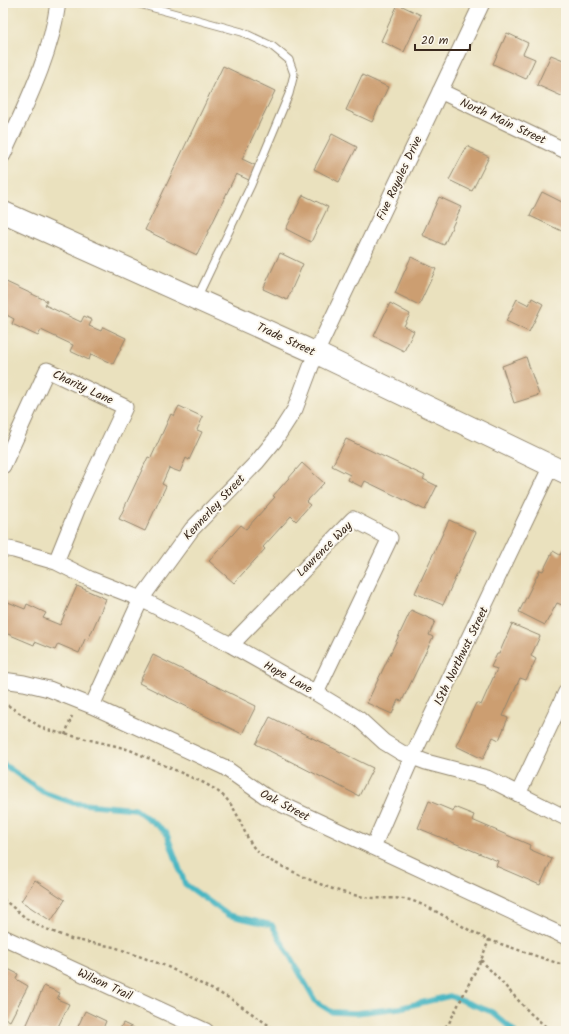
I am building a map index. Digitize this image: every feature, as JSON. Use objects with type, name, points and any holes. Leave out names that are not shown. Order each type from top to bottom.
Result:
[{"type":"street","points":[[3,155],[45,56],[58,3]]},
{"type":"street","name":"Five Royales Drive","points":[[316,353],[482,3]]},
{"type":"street","name":"North Main Street","points":[[440,91],[566,151]]},
{"type":"street","name":"Trade Street","points":[[3,212],[316,353],[559,469]]},
{"type":"street","name":"Kennerley Street","points":[[92,706],[141,599],[192,529],[257,462],[275,440],[295,409],[316,353]]},
{"type":"street","name":"Charity Lane","points":[[3,466],[47,370],[125,407],[79,505],[56,562]]},
{"type":"street","name":"15th Northwst Street","points":[[373,847],[412,757],[559,469]]},
{"type":"street","name":"Lawrence Way","points":[[231,644],[353,520],[390,538],[316,692]]},
{"type":"street","name":"Hope Lane","points":[[3,548],[56,562],[90,579],[141,599],[231,644],[316,692],[359,719],[384,742],[402,753],[426,762],[487,778],[566,818]]},
{"type":"street","name":"Oak Street","points":[[3,680],[49,689],[92,706],[224,767],[265,796],[281,804],[566,937]]},
{"type":"street","points":[[518,794],[566,692]]},
{"type":"street","name":"Wilson Trail","points":[[3,937],[206,1031]]},
{"type":"lane","points":[[136,3],[242,32],[272,46],[289,60],[294,74],[289,94],[251,185],[196,298]]},
{"type":"path","points":[[3,702],[47,730],[130,750],[215,789],[230,803],[253,848],[261,856],[269,860],[349,894],[366,898],[394,898],[412,901],[426,906],[489,940],[566,967]]},
{"type":"path","points":[[3,899],[27,919],[71,939],[114,947],[166,966],[231,999],[277,1031]]},
{"type":"path","points":[[441,1031],[449,1023],[481,960],[489,940]]},
{"type":"path","points":[[481,960],[530,1013],[551,1031]]},
{"type":"building","points":[[398,4],[421,15],[404,52],[381,41]]},
{"type":"building","points":[[507,33],[528,43],[523,54],[535,59],[526,79],[493,64]]},
{"type":"building","points":[[551,55],[566,61],[566,98],[537,85]]},
{"type":"building","points":[[223,66],[275,91],[242,159],[257,166],[251,181],[236,174],[197,255],[145,230]]},
{"type":"building","points":[[362,75],[388,87],[372,122],[346,110]]},
{"type":"building","points":[[332,134],[357,147],[339,182],[314,169]]},
{"type":"building","points":[[467,146],[489,157],[472,191],[449,180]]},
{"type":"building","points":[[542,192],[566,204],[566,233],[530,216]]},
{"type":"building","points":[[303,195],[328,207],[311,242],[286,229]]},
{"type":"building","points":[[439,197],[461,207],[444,245],[422,235]]},
{"type":"building","points":[[280,253],[303,264],[287,300],[263,289]]},
{"type":"building","points":[[411,257],[436,269],[419,305],[395,293]]},
{"type":"building","points":[[4,281],[47,301],[45,305],[81,322],[84,316],[92,320],[89,326],[101,331],[103,327],[126,338],[113,364],[91,354],[89,360],[70,351],[73,345],[41,330],[38,336],[12,324],[14,319],[3,313]]},
{"type":"building","points":[[532,298],[543,304],[529,332],[506,321],[517,299],[529,305]]},
{"type":"building","points":[[390,303],[410,314],[404,326],[414,331],[404,351],[374,336]]},
{"type":"building","points":[[526,357],[539,395],[514,403],[502,366]]},
{"type":"building","points":[[179,406],[203,417],[197,430],[202,432],[189,460],[186,458],[180,472],[169,468],[162,484],[166,486],[145,531],[119,519],[148,457],[151,458],[171,414],[174,416]]},
{"type":"building","points":[[346,439],[425,476],[423,479],[437,486],[425,510],[365,481],[362,487],[348,480],[350,475],[332,466]]},
{"type":"building","points":[[302,463],[324,483],[306,502],[310,505],[296,521],[291,516],[263,547],[265,549],[234,583],[209,561],[241,525],[246,529],[275,497],[273,496]]},
{"type":"building","points":[[449,520],[476,532],[443,605],[415,593]]},
{"type":"building","points":[[566,544],[566,597],[562,605],[557,603],[545,625],[519,612],[540,570],[543,571],[553,551],[560,555]]},
{"type":"building","points":[[77,586],[106,599],[88,640],[85,639],[79,653],[58,644],[55,650],[35,642],[34,645],[3,632],[3,600],[25,609],[27,604],[46,613],[43,618],[60,625]]},
{"type":"building","points":[[411,610],[435,621],[429,635],[433,637],[402,701],[398,700],[392,714],[367,703]]},
{"type":"building","points":[[512,624],[540,636],[531,656],[536,659],[526,680],[520,678],[503,716],[508,718],[499,740],[493,737],[483,759],[456,746],[476,703],[481,705],[497,669],[491,667],[497,654],[499,654]]},
{"type":"building","points":[[153,655],[256,706],[242,734],[139,683]]},
{"type":"building","points":[[270,717],[373,768],[359,796],[256,744]]},
{"type":"building","points":[[429,801],[453,811],[454,807],[474,815],[472,820],[530,845],[529,849],[552,859],[540,885],[496,866],[498,861],[418,828]]},
{"type":"building","points":[[35,880],[65,900],[51,921],[21,901]]},
{"type":"building","points":[[4,967],[18,974],[16,979],[28,986],[10,1021],[3,1017]]},
{"type":"building","points":[[44,986],[60,993],[57,999],[69,1004],[56,1031],[24,1031]]},
{"type":"building","points":[[85,1011],[106,1021],[102,1031],[76,1031]]},
{"type":"building","points":[[123,1023],[140,1031],[119,1031]]},
{"type":"waterway","points":[[3,764],[43,792],[73,803],[135,809],[166,832],[185,884],[228,915],[272,925],[316,1002],[332,1012],[356,1013],[399,1008],[450,996],[492,1012],[514,1031]]}]
